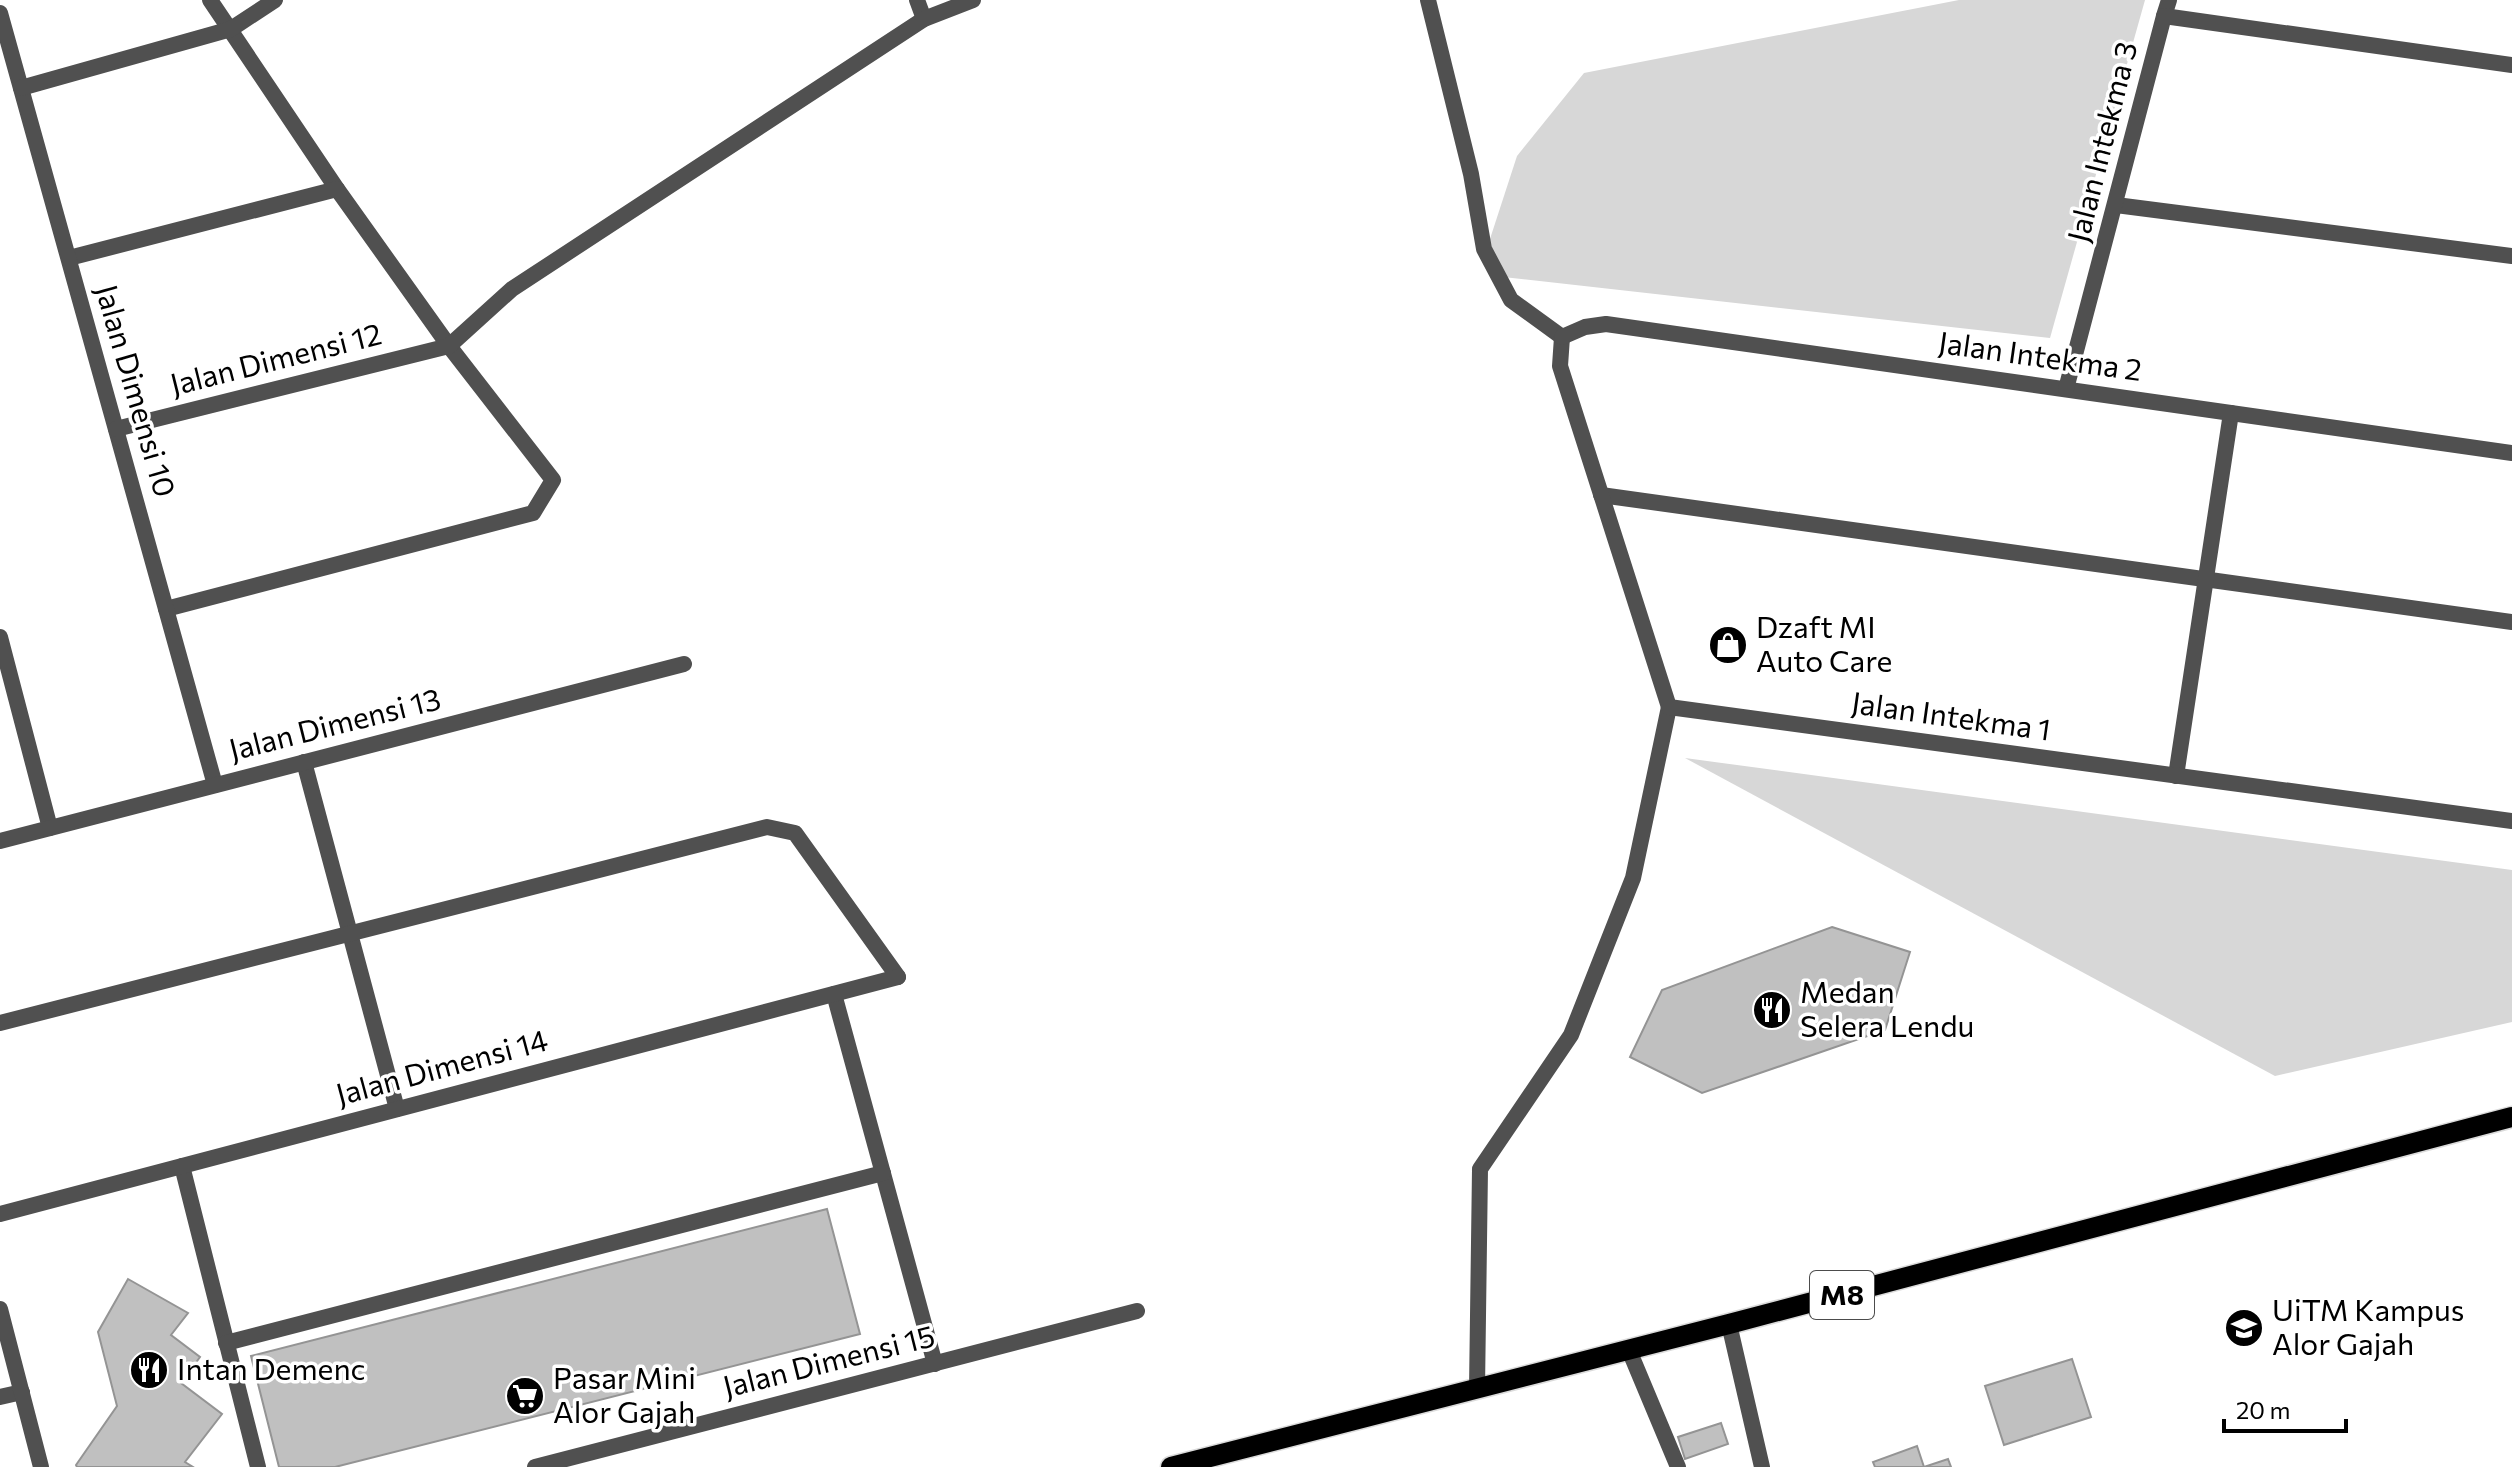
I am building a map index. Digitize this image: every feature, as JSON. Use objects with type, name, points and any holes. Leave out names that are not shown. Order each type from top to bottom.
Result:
[{"type":"main road","name":"M8","points":[[1171,1467],[1729,1324],[2512,1117]]},
{"type":"street","points":[[166,609],[533,513],[553,480],[449,346],[337,189],[210,0]]},
{"type":"street","points":[[21,88],[231,29],[275,0]]},
{"type":"street","points":[[917,0],[924,19]]},
{"type":"street","points":[[449,346],[512,289],[924,19],[973,0]]},
{"type":"street","points":[[1428,0],[1471,174],[1484,249],[1511,300],[1562,337],[1560,366],[1669,707],[1633,878],[1571,1035],[1480,1169],[1477,1389]]},
{"type":"street","name":"Jalan Intekma 3","points":[[2066,389],[2166,8],[2512,65]]},
{"type":"street","name":"Jalan Dimensi 10","points":[[0,13],[215,785]]},
{"type":"street","points":[[69,258],[337,189]]},
{"type":"street","points":[[2116,205],[2512,256]]},
{"type":"street","name":"Jalan Intekma 2","points":[[1562,337],[1585,327],[1606,324],[2512,453]]},
{"type":"street","name":"Jalan Dimensi 12","points":[[116,429],[449,346]]},
{"type":"street","points":[[2176,776],[2231,413]]},
{"type":"street","points":[[1601,495],[2512,622]]},
{"type":"street","points":[[0,637],[50,828]]},
{"type":"street","name":"Jalan Dimensi 13","points":[[0,841],[684,664]]},
{"type":"street","name":"Jalan Intekma 1","points":[[1669,707],[2512,821]]},
{"type":"street","points":[[304,762],[397,1109]]},
{"type":"street","name":"Jalan Dimensi 14","points":[[0,1214],[898,977],[795,833],[767,827],[350,933]]},
{"type":"street","points":[[0,1023],[350,933]]},
{"type":"street","points":[[834,994],[935,1364]]},
{"type":"street","points":[[182,1166],[258,1467]]},
{"type":"street","points":[[226,1343],[883,1173]]},
{"type":"street","points":[[0,1309],[41,1467]]},
{"type":"street","name":"Jalan Dimensi 15","points":[[535,1467],[1137,1311]]},
{"type":"street","points":[[1729,1324],[1762,1467]]},
{"type":"street","points":[[1629,1350],[1678,1467]]},
{"type":"street","points":[[0,1397],[22,1392]]},
{"type":"shaded area","points":[[1959,0],[2145,0],[2050,338],[1503,277],[1489,242],[1517,156],[1584,73]]},
{"type":"shaded area","points":[[1685,758],[2512,870],[2512,1022],[2275,1076]]},
{"type":"building","name":"Medan Selera Lendu","points":[[1832,927],[1910,952],[1885,1030],[1702,1093],[1630,1057],[1662,990]]},
{"type":"building","points":[[827,1209],[860,1334],[335,1467],[279,1467],[251,1356]]},
{"type":"building","name":"Intan Demenc","points":[[128,1279],[188,1313],[171,1335],[200,1357],[181,1383],[222,1414],[185,1462],[193,1467],[76,1465],[117,1406],[98,1332]]},
{"type":"building","points":[[2072,1359],[2091,1417],[2004,1445],[1985,1386]]},
{"type":"building","points":[[1721,1423],[1728,1444],[1685,1459],[1678,1437]]},
{"type":"building","points":[[1917,1446],[1924,1467],[1875,1467],[1873,1462]]},
{"type":"building","points":[[1948,1459],[1951,1467],[1924,1467]]},
{"type":"place","name":"Dzaft MI Auto Care","points":[[1728,645]]},
{"type":"place","name":"Medan Selera Lendu","points":[[1772,1010]]},
{"type":"place","name":"UiTM Kampus Alor Gajah","points":[[2244,1328]]},
{"type":"place","name":"Intan Demenc","points":[[149,1370]]},
{"type":"place","name":"Pasar Mini Alor Gajah","points":[[525,1396]]}]
